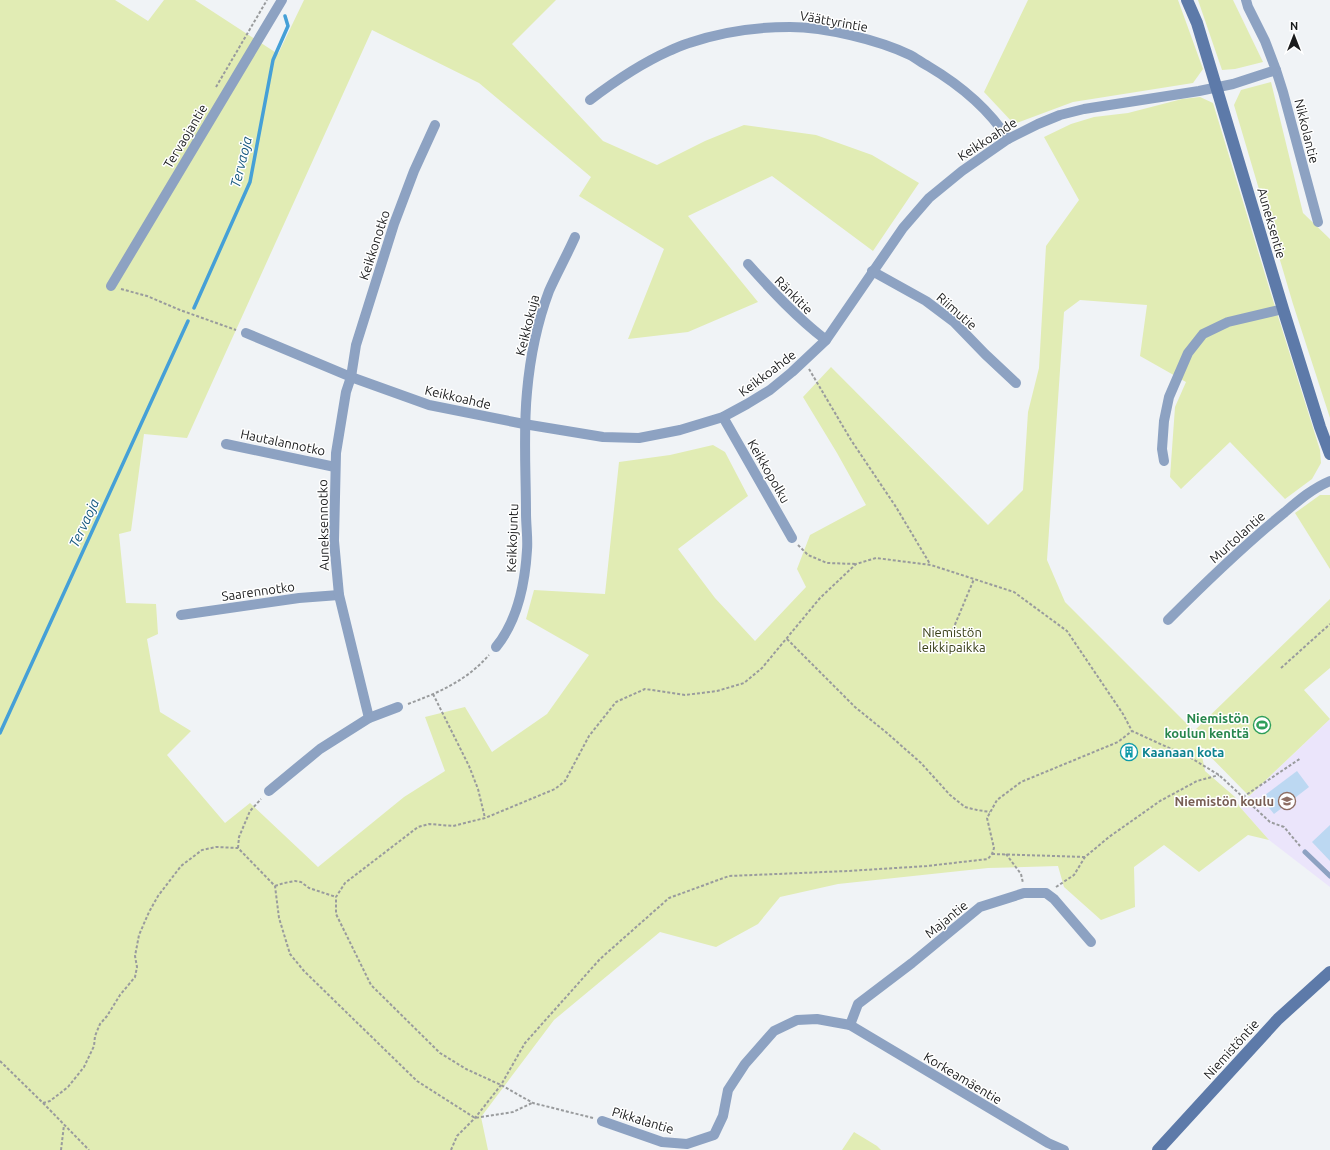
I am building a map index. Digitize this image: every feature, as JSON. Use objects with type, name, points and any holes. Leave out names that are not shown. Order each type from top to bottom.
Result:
[{"type":"street","name":"Tervaojantie","points":[[111,286],[282,0]]},
{"type":"street","name":"Auneksentie","points":[[1187,0],[1197,23],[1283,309],[1330,454]]},
{"type":"street","name":"Nikkolantie","points":[[1246,0],[1265,41],[1276,70],[1318,222]]},
{"type":"street","name":"Väättyrintie","points":[[590,100],[617,80],[652,59],[688,43],[745,29],[791,27],[837,32],[872,41],[910,55],[946,77],[978,102],[1000,127],[1008,139]]},
{"type":"street","points":[[1217,88],[1276,70]]},
{"type":"street","name":"Keikkoahde","points":[[246,333],[351,377],[429,405],[524,424],[603,437],[639,438],[680,430],[723,417],[747,404],[770,390],[804,361],[826,340],[902,228],[929,198],[962,171],[1008,139],[1060,115],[1084,109],[1217,88]]},
{"type":"street","name":"Keikkonotko","points":[[351,377],[356,345],[394,224],[414,171],[435,125]]},
{"type":"street","name":"Keikkokuja","points":[[524,424],[534,340],[549,292],[575,237]]},
{"type":"street","name":"Ränkitie","points":[[748,264],[786,306],[805,324],[826,340]]},
{"type":"street","name":"Riimutie","points":[[872,271],[926,301],[954,322],[1016,383]]},
{"type":"street","points":[[1164,461],[1162,449],[1164,421],[1169,397],[1188,353],[1203,334],[1228,322],[1283,309]]},
{"type":"street","name":"Auneksennotko","points":[[351,377],[346,392],[335,467],[334,541],[339,595],[369,718]]},
{"type":"street","name":"Keikkopolku","points":[[723,417],[792,538]]},
{"type":"street","name":"Keikkojuntu","points":[[496,647],[504,637],[512,620],[521,596],[524,576],[527,549],[524,424]]},
{"type":"street","name":"Hautalannotko","points":[[226,444],[335,467]]},
{"type":"street","name":"Murtolantie","points":[[1168,620],[1268,525],[1302,498],[1322,484],[1330,481]]},
{"type":"street","name":"Saarennotko","points":[[181,615],[299,598],[339,595]]},
{"type":"street","points":[[269,791],[320,749],[369,718],[398,707]]},
{"type":"street","name":"Majantie","points":[[850,1025],[858,1004],[912,963],[980,907],[1024,892],[1046,892]]},
{"type":"street","points":[[1046,892],[1054,898],[1091,942]]},
{"type":"street","name":"Niemistöntie","points":[[1158,1150],[1278,1019],[1330,972]]},
{"type":"street","name":"Pikkalantie","points":[[602,1121],[662,1142],[687,1144],[714,1135],[723,1116],[728,1090],[744,1064],[774,1031],[797,1020],[817,1019],[850,1025]]},
{"type":"street","name":"Korkeamäentie","points":[[850,1025],[1048,1144],[1064,1150]]},
{"type":"lane","points":[[1305,852],[1330,876]]},
{"type":"path","points":[[111,286],[147,296],[180,310],[246,333]]},
{"type":"path","points":[[804,361],[851,440],[896,507],[931,565]]},
{"type":"path","points":[[792,538],[808,555],[827,563],[856,564],[876,558],[931,565],[1014,592],[1067,631],[1123,714],[1132,731],[1191,758],[1219,775],[1270,822],[1284,827],[1305,852]]},
{"type":"path","points":[[602,1121],[533,1103],[501,1085],[466,1069],[440,1052],[371,985],[336,914],[336,897],[344,882],[418,827],[429,824],[453,826],[485,818],[555,789],[565,781],[589,736],[616,702],[645,689],[685,695],[717,691],[744,683],[762,668],[820,598],[856,564]]},
{"type":"path","points":[[951,634],[974,579]]},
{"type":"path","points":[[1281,668],[1330,624]]},
{"type":"path","points":[[786,638],[855,707],[921,763],[950,795],[966,807],[990,812]]},
{"type":"path","points":[[398,707],[433,694],[456,683],[478,667],[496,647]]},
{"type":"path","points":[[433,694],[469,766],[478,789],[485,818]]},
{"type":"path","points":[[450,1150],[457,1136],[475,1118],[501,1085],[525,1043],[600,959],[669,898],[729,876],[927,866],[988,858],[992,854],[994,848],[987,818],[997,800],[1021,782],[1118,742],[1132,731]]},
{"type":"path","points":[[1243,797],[1301,758]]},
{"type":"path","points":[[1046,892],[1074,875],[1085,857],[1108,836],[1160,801],[1197,781],[1219,775]]},
{"type":"path","points":[[238,848],[239,837],[250,811],[269,791]]},
{"type":"path","points":[[43,1102],[50,1100],[68,1087],[84,1067],[94,1046],[95,1036],[100,1024],[108,1016],[120,995],[135,977],[138,966],[134,956],[139,935],[148,912],[158,896],[182,866],[202,850],[216,846],[238,848],[275,886],[279,918],[290,954],[304,970],[417,1081],[475,1118],[513,1112],[533,1103]]},
{"type":"path","points":[[992,854],[1085,857]]},
{"type":"path","points":[[1006,854],[1021,874],[1024,892]]},
{"type":"path","points":[[275,886],[284,882],[295,881],[300,882],[309,888],[336,897]]},
{"type":"path","points":[[0,1061],[43,1102],[89,1150]]},
{"type":"path","points":[[60,1150],[64,1124]]},
{"type":"shaded area","name":"Niemistön koulu","points":[[1330,719],[1330,887],[1269,840],[1239,806]]},
{"type":"green space","name":"Niemistön leikkipaikka","points":[[0,0],[115,0],[148,21],[164,0],[195,0],[278,54],[304,0],[556,0],[512,44],[603,141],[657,165],[705,141],[744,125],[816,135],[872,155],[919,183],[873,251],[772,176],[688,216],[758,302],[688,332],[628,339],[664,249],[579,196],[591,177],[479,83],[372,30],[187,438],[144,434],[131,531],[119,534],[126,603],[156,604],[158,634],[147,639],[160,712],[191,731],[167,755],[225,823],[250,803],[318,867],[404,797],[445,771],[425,717],[465,707],[492,752],[547,714],[589,655],[526,619],[534,590],[605,594],[619,462],[670,455],[713,445],[725,452],[748,496],[678,549],[715,598],[755,641],[806,587],[797,569],[810,535],[866,505],[803,397],[831,367],[988,525],[1023,490],[1028,412],[1039,368],[1046,246],[1079,200],[1044,137],[1071,124],[1094,117],[1128,113],[1182,99],[1200,97],[1213,103],[1320,450],[1321,463],[1312,479],[1285,499],[1230,442],[1181,489],[1170,477],[1175,407],[1186,382],[1140,356],[1147,305],[1080,300],[1064,312],[1047,560],[1065,602],[1194,731],[1330,599],[1330,668],[1304,690],[1330,719],[1249,796],[1200,746],[1205,771],[1235,797],[1239,806],[1269,840],[1248,835],[1199,872],[1164,845],[1134,867],[1135,907],[1101,920],[1064,887],[1058,866],[988,868],[838,884],[780,897],[758,924],[716,947],[660,932],[554,1020],[481,1117],[488,1150],[0,1150]]},
{"type":"green space","points":[[1028,0],[1178,0],[1203,69],[1193,83],[1073,102],[1014,124],[984,92]]},
{"type":"green space","points":[[1198,0],[1233,0],[1263,62],[1235,69],[1222,70]]},
{"type":"green space","points":[[1271,82],[1303,213],[1330,239],[1330,418],[1293,304],[1234,105],[1241,90]]},
{"type":"green space","points":[[1320,495],[1330,495],[1330,569],[1295,513]]},
{"type":"green space","points":[[854,1132],[877,1146],[881,1150],[842,1150]]},
{"type":"building","points":[[1297,771],[1309,787],[1274,814],[1261,798]]},
{"type":"building","points":[[1330,825],[1330,861],[1312,842]]},
{"type":"waterway","name":"Tervaoja","points":[[194,308],[250,182],[273,60],[288,26],[285,16]]},
{"type":"waterway","name":"Tervaoja","points":[[0,733],[188,321]]},
{"type":"place","name":"Niemistön koulun kenttä","points":[[1262,725]]},
{"type":"place","name":"Kaanaan kota","points":[[1129,752]]},
{"type":"place","name":"Niemistön koulu","points":[[1287,801]]}]
